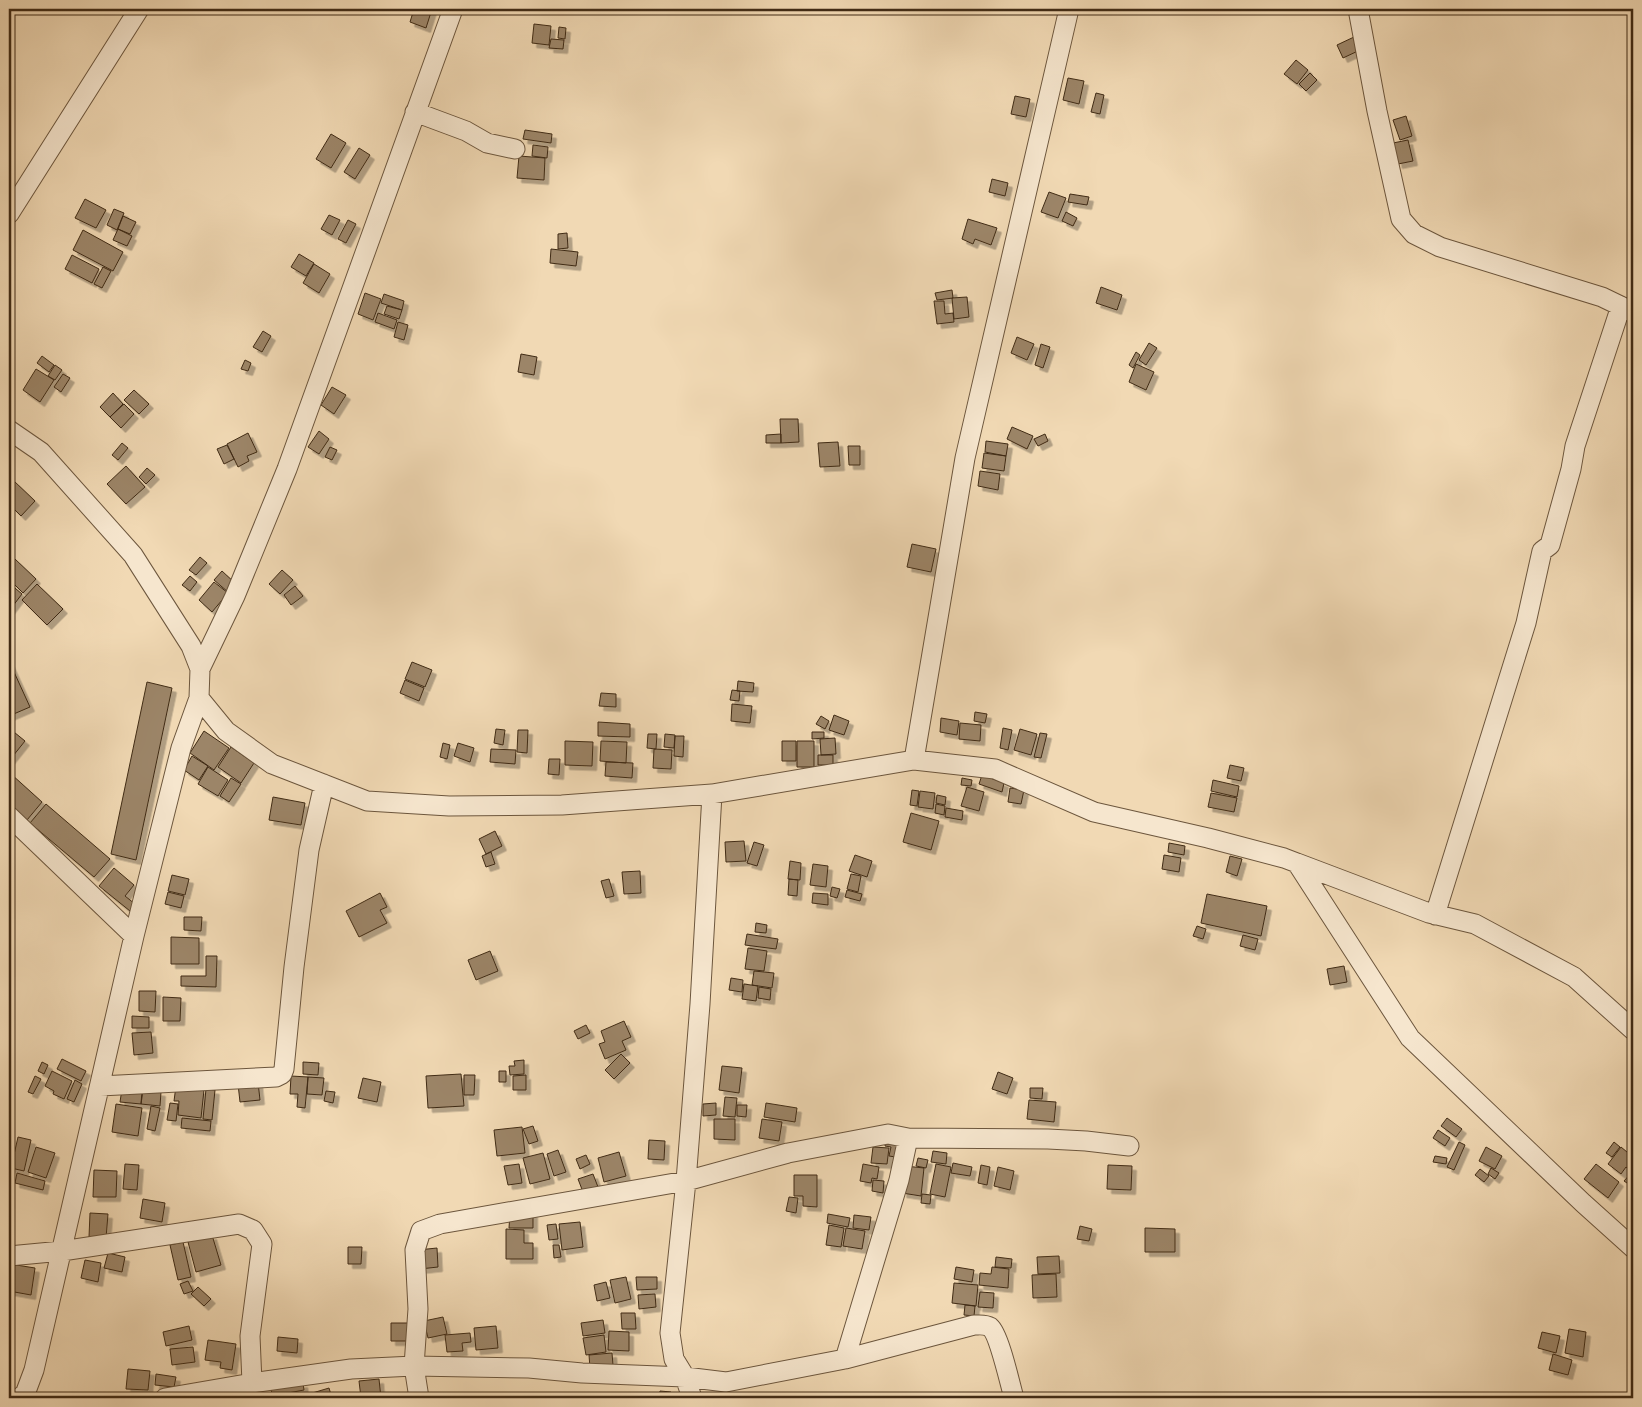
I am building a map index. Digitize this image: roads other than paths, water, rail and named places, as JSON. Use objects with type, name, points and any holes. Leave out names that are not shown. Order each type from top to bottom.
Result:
[{"type":"street","points":[[9,214],[139,9]]},
{"type":"street","points":[[200,669],[235,596],[286,468],[453,9]]},
{"type":"street","points":[[914,760],[965,458],[1069,9]]},
{"type":"street","points":[[1358,9],[1377,111],[1401,219],[1414,234],[1440,246],[1602,297],[1627,309],[1575,446],[1571,469],[1550,546],[1542,550],[1526,623],[1435,915]]},
{"type":"street","points":[[415,112],[458,128],[487,142],[516,149]]},
{"type":"street","points":[[9,430],[41,452],[133,554],[191,646],[200,669],[199,698],[181,748],[134,936],[34,1370],[26,1394],[19,1398]]},
{"type":"street","points":[[199,698],[226,731],[272,764],[367,801],[449,806],[562,805],[712,794],[914,760],[996,769],[1094,812],[1208,838],[1284,858],[1435,915],[1475,924],[1574,977],[1633,1030]]},
{"type":"street","points":[[100,1086],[264,1076],[276,1077],[282,1074],[309,850],[324,784]]},
{"type":"street","points":[[692,1398],[685,1377],[674,1359],[670,1333],[686,1181],[700,1004],[712,794]]},
{"type":"street","points":[[9,816],[134,936]]},
{"type":"street","points":[[1297,863],[1410,1038],[1583,1203],[1633,1248]]},
{"type":"street","points":[[419,1398],[414,1366],[418,1309],[414,1250],[421,1230],[440,1224],[686,1181],[788,1154],[888,1134],[908,1138],[1086,1140],[1130,1146]]},
{"type":"street","points":[[845,1359],[899,1180],[908,1138]]},
{"type":"street","points":[[9,1256],[62,1252],[239,1224],[253,1230],[262,1244],[250,1336],[252,1391]]},
{"type":"street","points":[[165,1398],[252,1391],[351,1370],[414,1366],[529,1368],[685,1377],[726,1382],[845,1359],[974,1324],[986,1325],[992,1328],[997,1337],[1014,1398]]}]
